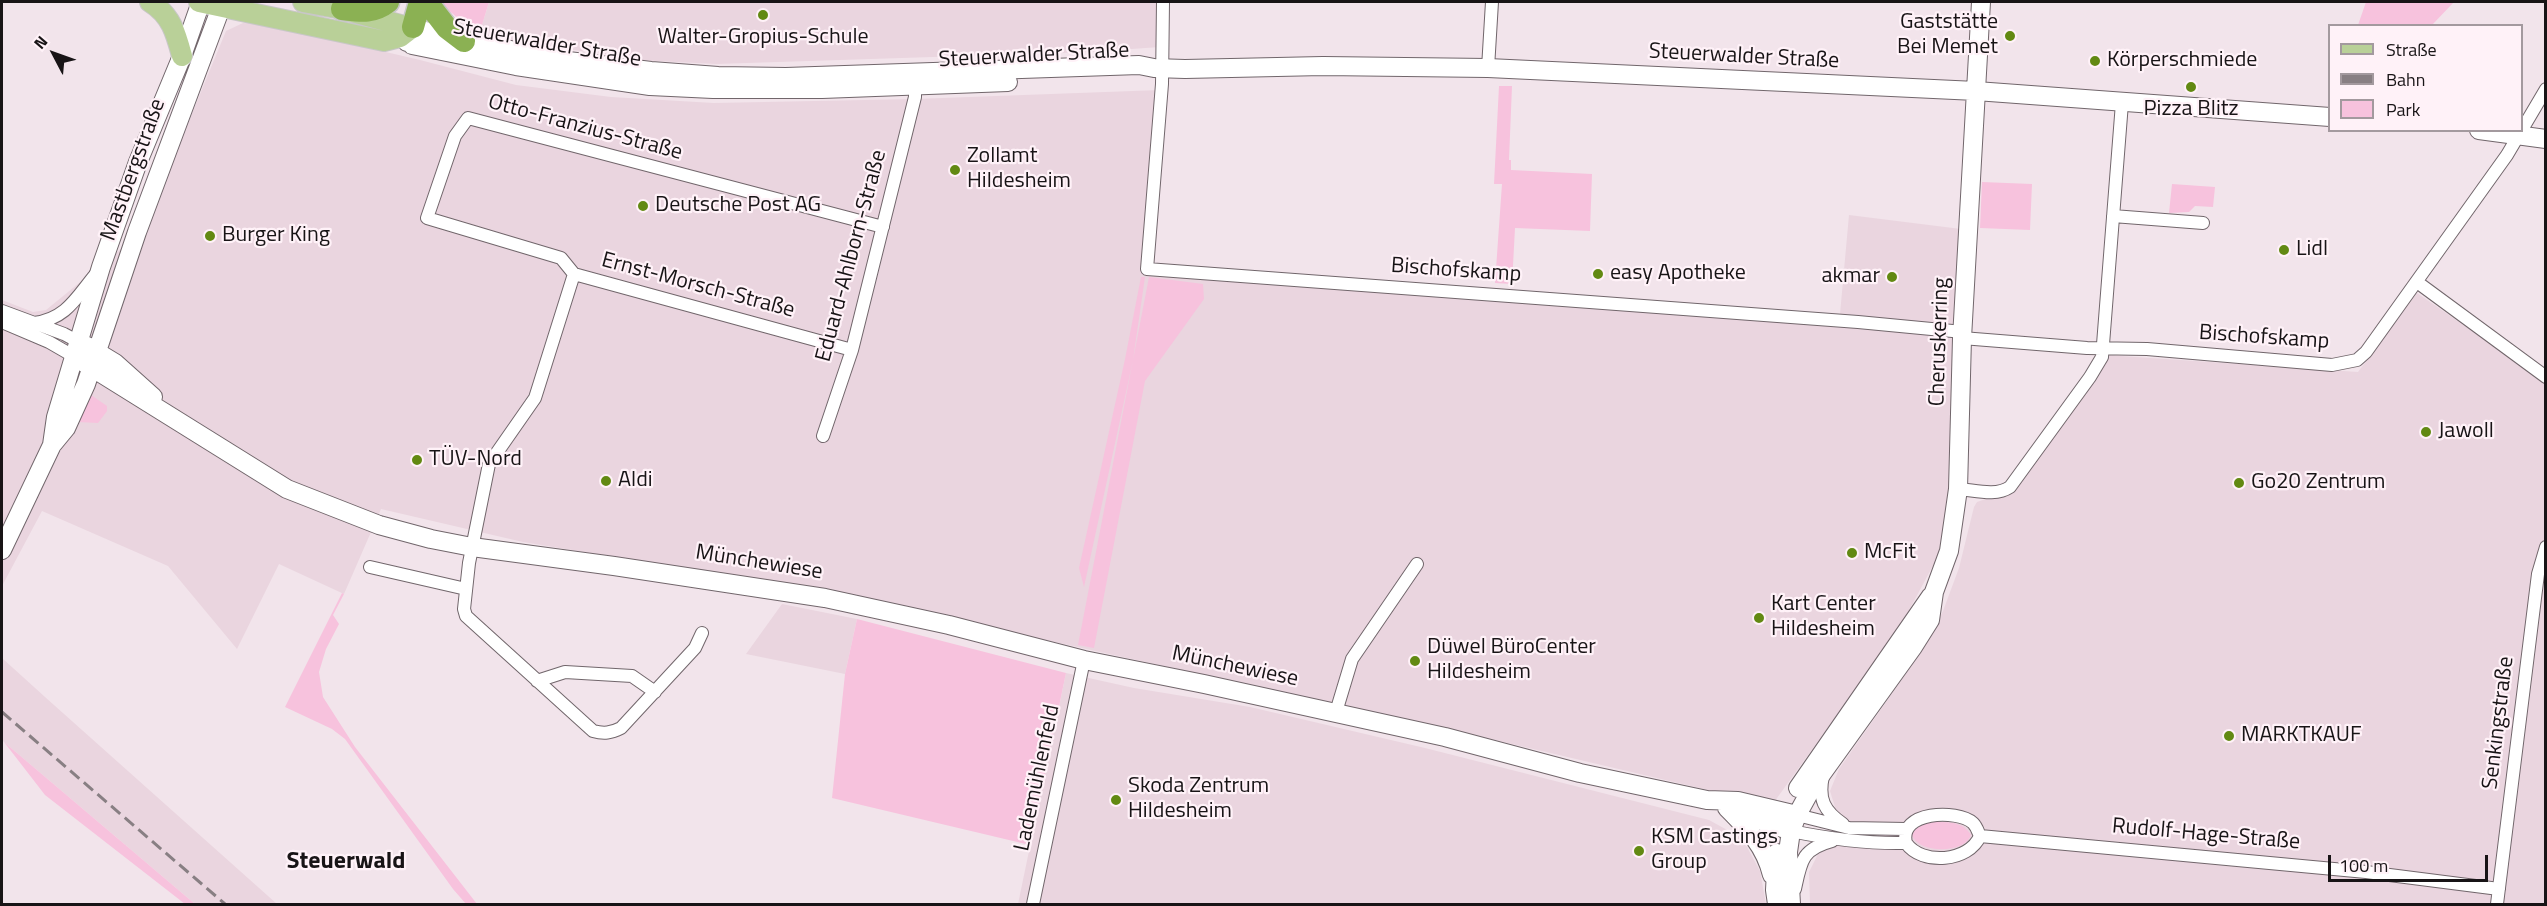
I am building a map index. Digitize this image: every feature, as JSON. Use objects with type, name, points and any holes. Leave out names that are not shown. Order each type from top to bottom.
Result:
[{"type":"highway","points":[[342,9],[364,12],[388,2]]},
{"type":"highway","points":[[405,2],[410,33]]},
{"type":"highway","points":[[410,33],[420,2]]},
{"type":"highway","points":[[427,2],[447,28],[464,41]]},
{"type":"main road","points":[[150,2],[159,7],[172,23],[182,56]]},
{"type":"main road","points":[[200,2],[222,4],[384,41],[410,33]]},
{"type":"main road","name":"Steuerwalder Straße","points":[[303,2],[342,9],[410,33]]},
{"type":"street","name":"Mastbergstraße","points":[[52,445],[56,417],[101,267],[138,162],[182,56],[200,2]]},
{"type":"street","points":[[1158,68],[1163,2]]},
{"type":"street","points":[[1488,69],[1492,2]]},
{"type":"street","name":"Cheruskerring","points":[[1789,822],[1930,620],[1934,592],[1949,551],[1958,489],[1963,335],[1981,2]]},
{"type":"street","name":"Mastbergstraße","points":[[2,550],[52,445],[66,428],[94,360],[136,232],[222,4]]},
{"type":"street","name":"Steuerwalder Straße","points":[[410,33],[568,61],[718,76],[914,79],[1140,76],[1158,68],[1334,66],[1488,69],[1976,90],[2122,103],[2328,117]]},
{"type":"street","name":"Steuerwalder Straße","points":[[410,33],[516,66],[650,86],[735,89],[914,79]]},
{"type":"street","name":"Bischofskamp","points":[[1158,68],[1147,269],[1846,321],[2087,348],[2102,347],[2332,365],[2357,360],[2366,352],[2522,132]]},
{"type":"street","name":"Eduard-Ahlborn-Straße","points":[[823,436],[852,350],[915,98],[914,79]]},
{"type":"street","name":"Bischofskamp","points":[[2523,131],[2546,89]]},
{"type":"street","points":[[1958,489],[1993,493],[2002,492],[2010,487],[2102,357],[2122,103]]},
{"type":"street","name":"Otto-Franzius-Straße","points":[[574,274],[561,258],[427,218],[455,136],[468,118],[883,227]]},
{"type":"street","points":[[2493,132],[2546,139]]},
{"type":"street","points":[[2113,216],[2203,223]]},
{"type":"street","points":[[34,323],[52,321],[64,312],[101,267]]},
{"type":"street","name":"Ernst-Morsch-Straße","points":[[656,692],[621,728],[612,733],[593,731],[466,616],[464,609],[472,547],[489,464],[535,398],[574,274],[852,350]]},
{"type":"street","points":[[2417,282],[2546,377]]},
{"type":"street","points":[[2,311],[64,334],[77,350]]},
{"type":"street","points":[[2,322],[49,342],[77,350],[94,360]]},
{"type":"street","name":"Münchewiese","points":[[94,360],[120,368],[191,430],[265,477],[316,502],[379,525],[472,547],[788,591],[949,625],[1084,660],[1336,712],[1581,772],[1707,800],[1727,808],[1789,822]]},
{"type":"street","name":"Senkingstraße","points":[[2497,904],[2538,574],[2546,547]]},
{"type":"street","points":[[1336,712],[1352,659],[1417,564]]},
{"type":"street","points":[[369,567],[466,589]]},
{"type":"street","name":"Cheruskerring","points":[[1789,822],[1794,793],[1934,592]]},
{"type":"street","points":[[537,681],[565,672],[632,676],[656,692],[694,648],[702,633]]},
{"type":"street","name":"Lademühlenfeld","points":[[1033,904],[1084,660]]},
{"type":"street","points":[[1825,770],[1820,794],[1824,807],[1849,828]]},
{"type":"street","name":"Münchewiese","points":[[1707,800],[1738,801],[1789,822]]},
{"type":"street","name":"Münchewiese","points":[[1727,808],[1753,834],[1764,850],[1776,897]]},
{"type":"street","points":[[1789,822],[1834,840],[1876,844],[1906,843],[1919,853],[1956,858],[1976,846],[1980,836],[1972,822],[1961,817],[1929,816],[1911,823],[1906,829],[1906,843]]},
{"type":"street","points":[[1789,822],[1849,828],[1906,829]]},
{"type":"street","points":[[1776,897],[1777,851],[1789,822]]},
{"type":"street","points":[[1789,822],[1788,865],[1791,904]]},
{"type":"street","name":"Rudolf-Hage-Straße","points":[[1980,836],[2366,872],[2499,889]]},
{"type":"street","points":[[1791,904],[1805,855],[1812,847],[1834,840]]},
{"type":"shaded area","points":[[489,2],[1161,2],[1160,47],[1088,52],[716,64],[638,60],[479,35]]},
{"type":"shaded area","points":[[243,23],[266,24],[516,85],[611,97],[714,103],[915,99],[1160,90],[1151,270],[1840,314],[1849,215],[1969,230],[1944,545],[1899,629],[1772,805],[1431,725],[828,592],[523,542],[381,509],[344,594],[279,564],[237,649],[168,566],[42,511],[2,586],[2,300],[33,312],[46,310],[144,230],[226,31]]},
{"type":"shaded area","points":[[2417,293],[2545,381],[2545,904],[1810,904],[1809,872],[1820,850],[1835,807],[1830,791],[1839,769],[1924,648],[1943,611],[1959,568],[1974,507],[1977,502],[2003,493],[2106,355],[2358,372]]},
{"type":"shaded area","points":[[782,604],[857,619],[845,674],[746,654]]},
{"type":"shaded area","points":[[2,658],[277,904],[195,904],[4,742],[2,740]]},
{"type":"shaded area","points":[[1066,673],[1134,688],[1250,707],[1425,748],[1709,820],[1740,837],[1747,847],[1760,871],[1766,904],[1018,904]]},
{"type":"green space","points":[[435,2],[489,2],[479,35],[447,9]]},
{"type":"green space","points":[[2366,2],[2454,2],[2433,24],[2358,24]]},
{"type":"green space","points":[[1499,86],[1512,86],[1509,160],[1511,160],[1511,170],[1592,174],[1590,231],[1515,228],[1512,284],[1495,283],[1502,184],[1494,184]]},
{"type":"green space","points":[[1982,182],[2032,184],[2030,230],[1980,228]]},
{"type":"green space","points":[[2172,184],[2215,187],[2213,207],[2195,206],[2189,212],[2169,213]]},
{"type":"green space","points":[[1141,277],[1145,277],[1133,360],[1084,587],[1079,568]]},
{"type":"green space","points":[[1149,277],[1203,284],[1204,299],[1145,381],[1094,648],[1078,645]]},
{"type":"green space","points":[[91,395],[107,406],[107,411],[98,423],[78,422]]},
{"type":"green space","points":[[342,593],[344,594],[333,615],[339,624],[326,649],[319,672],[323,697],[355,747],[477,904],[466,904],[453,889],[345,739],[332,729],[285,707]]},
{"type":"green space","points":[[857,619],[1066,673],[1030,845],[832,798],[845,674]]},
{"type":"green space","points":[[4,742],[195,904],[185,904],[45,795]]},
{"type":"green space","points":[[1933,822],[1949,822],[1959,825],[1968,830],[1971,835],[1960,846],[1942,849],[1923,846],[1912,835],[1918,827]]},
{"type":"railway","points":[[2,712],[225,904]]},
{"type":"place","name":"Walter-Gropius-Schule","points":[[763,15]]},
{"type":"place","name":"Gaststätte Bei Memet","points":[[2010,36]]},
{"type":"place","name":"Körperschmiede","points":[[2095,61]]},
{"type":"place","name":"Pizza Blitz","points":[[2191,87]]},
{"type":"place","name":"Zollamt Hildesheim","points":[[955,170]]},
{"type":"place","name":"Deutsche Post AG","points":[[643,206]]},
{"type":"place","name":"Burger King","points":[[210,236]]},
{"type":"place","name":"Lidl","points":[[2284,250]]},
{"type":"place","name":"easy Apotheke","points":[[1598,274]]},
{"type":"place","name":"akmar","points":[[1892,277]]},
{"type":"place","name":"Jawoll","points":[[2426,432]]},
{"type":"place","name":"TÜV-Nord","points":[[417,460]]},
{"type":"place","name":"Aldi","points":[[606,481]]},
{"type":"place","name":"Go20 Zentrum","points":[[2239,483]]},
{"type":"place","name":"McFit","points":[[1852,553]]},
{"type":"place","name":"Kart Center Hildesheim","points":[[1759,618]]},
{"type":"place","name":"Düwel BüroCenter Hildesheim","points":[[1415,661]]},
{"type":"place","name":"MARKTKAUF","points":[[2229,736]]},
{"type":"place","name":"Skoda Zentrum Hildesheim","points":[[1116,800]]},
{"type":"place","name":"KSM Castings Group","points":[[1639,851]]},
{"type":"district","name":"Steuerwald","points":[[346,862]]}]
